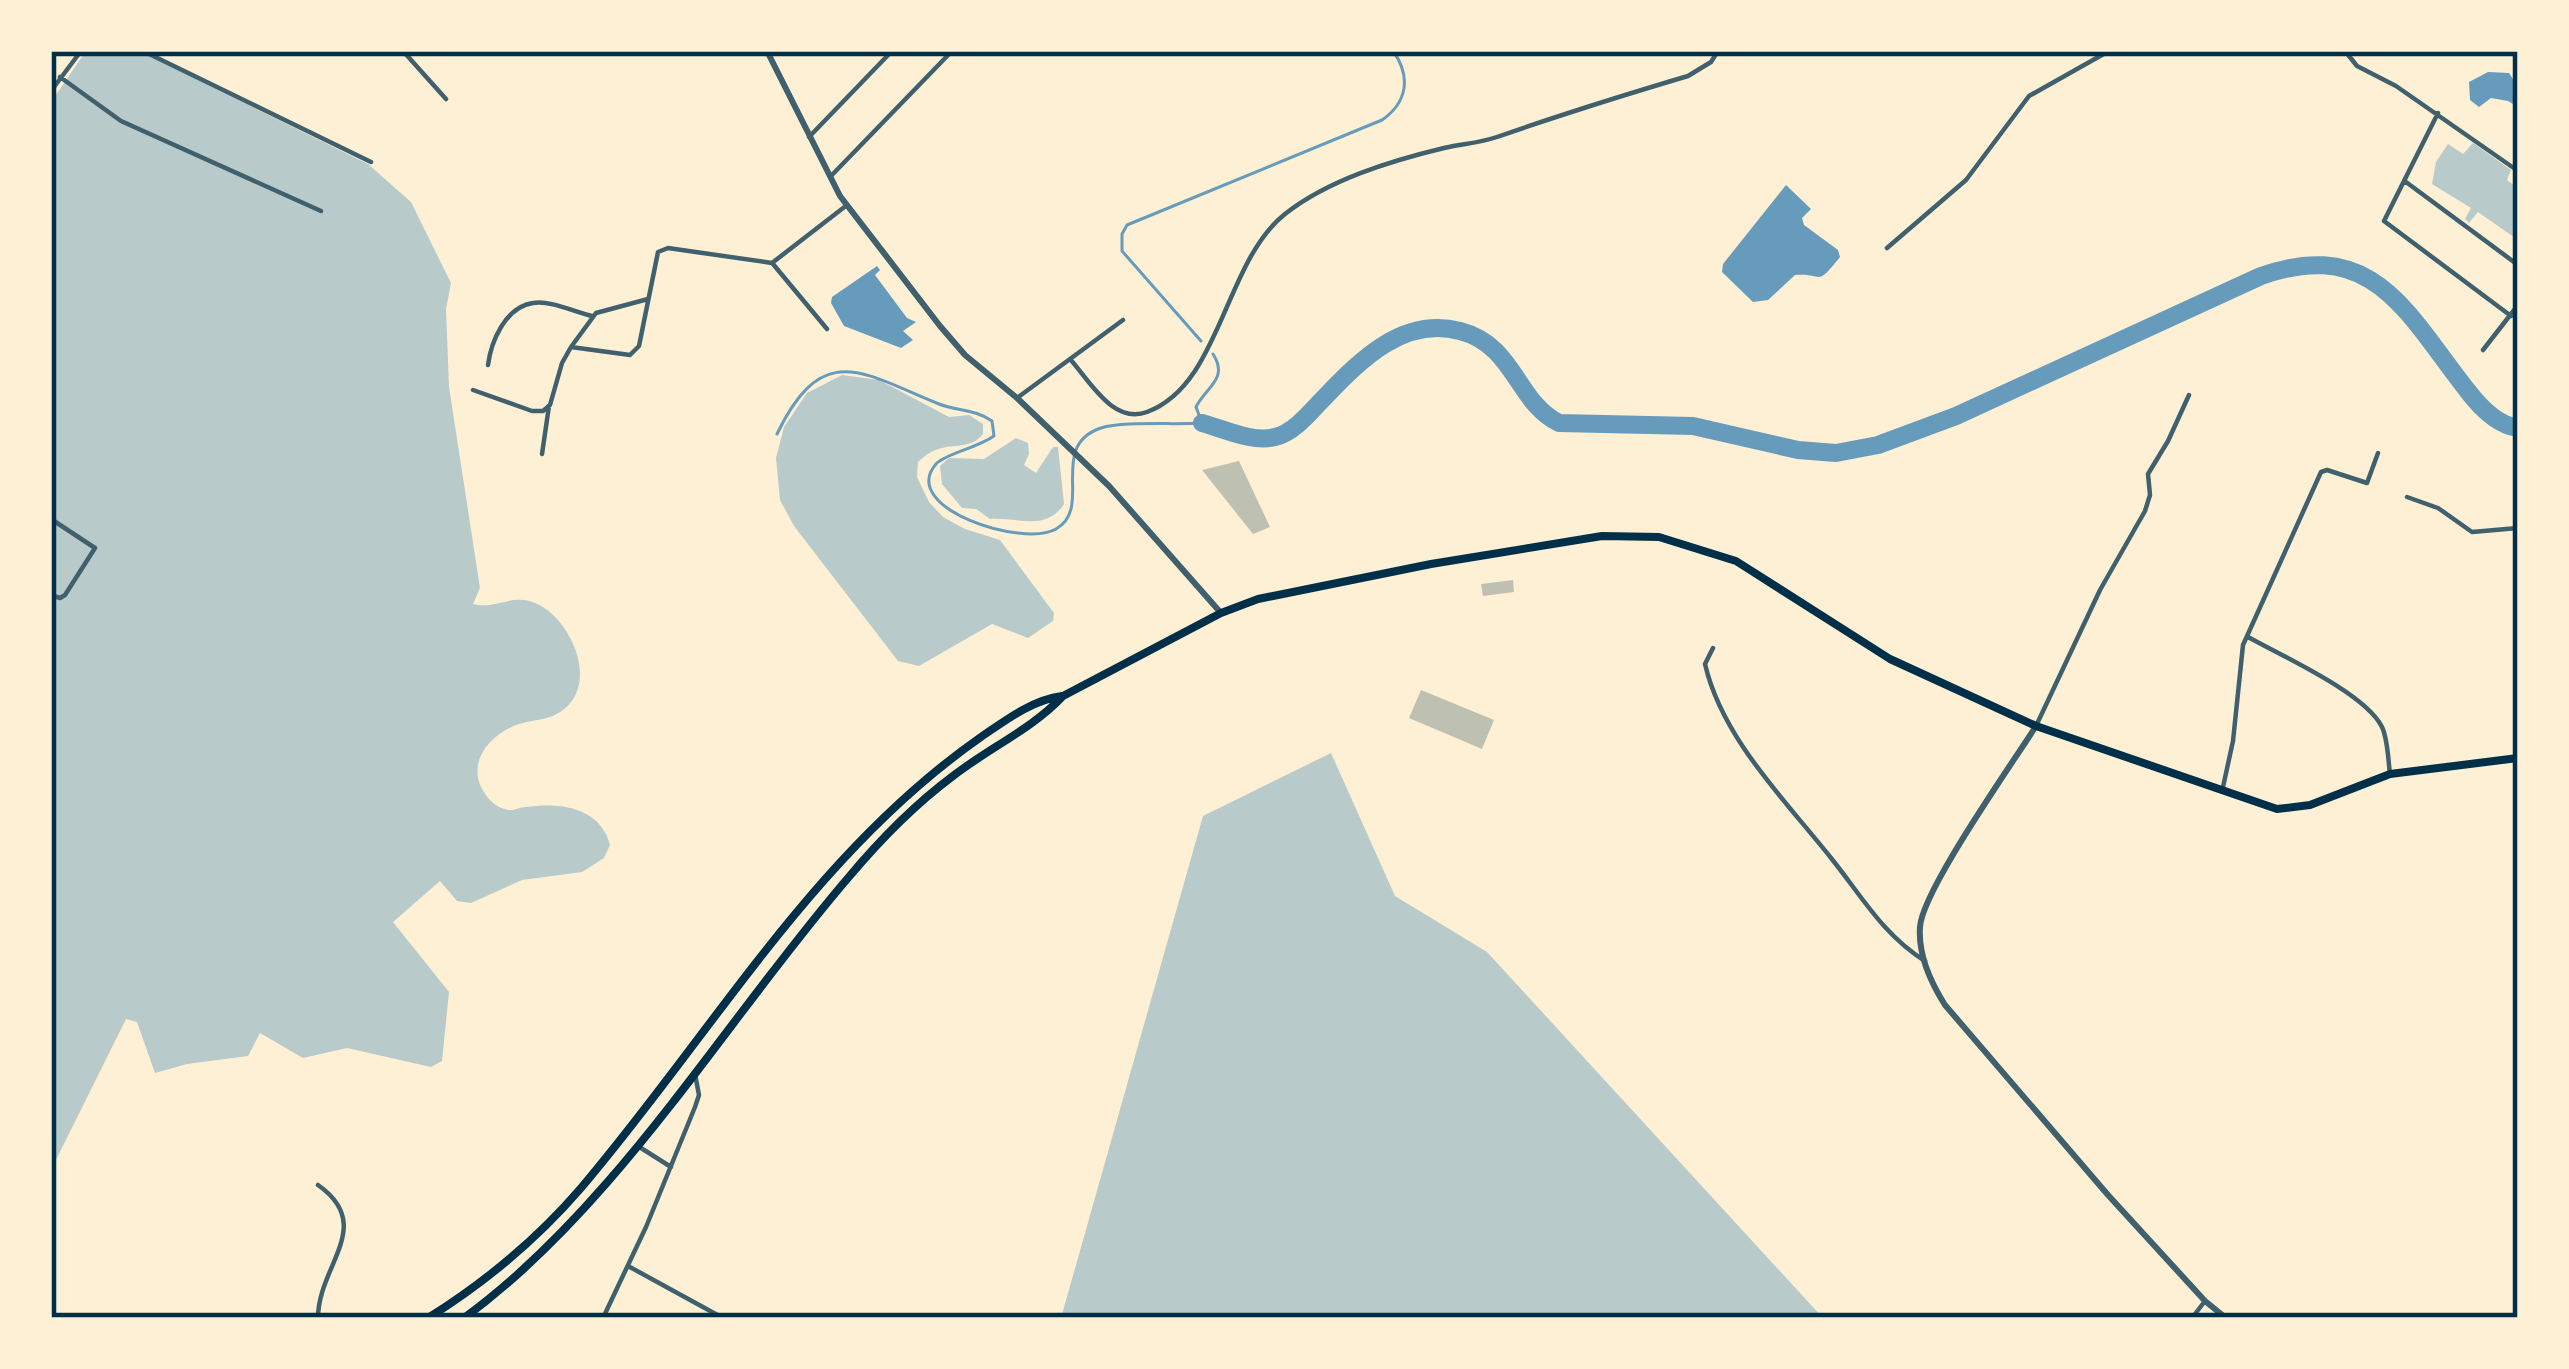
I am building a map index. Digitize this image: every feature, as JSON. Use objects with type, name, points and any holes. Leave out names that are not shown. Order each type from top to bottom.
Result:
[{"type":"main road","points":[[464,1318],[542,1253],[636,1144],[848,878],[950,777],[1047,713],[1063,696],[1221,614],[1287,592],[1602,536],[1659,537],[1736,561],[1890,658],[2036,726],[2277,809],[2291,809],[2390,774],[2518,758]]},
{"type":"main road","points":[[428,1318],[496,1269],[580,1190],[824,878],[872,826],[988,732],[1043,698],[1063,696]]},
{"type":"main road","points":[[621,1137],[636,1144]]},
{"type":"street","points":[[51,91],[81,51]]},
{"type":"street","points":[[143,51],[371,162]]},
{"type":"street","points":[[403,51],[446,98]]},
{"type":"street","points":[[767,51],[847,205],[965,355],[1109,486],[1221,614]]},
{"type":"street","points":[[808,137],[892,51]]},
{"type":"street","points":[[830,177],[952,51]]},
{"type":"street","points":[[1070,359],[1114,408],[1137,415],[1165,403],[1217,328],[1242,271],[1265,234],[1288,212],[1321,192],[1429,152],[1499,136],[1688,76],[1712,62],[1718,51]]},
{"type":"street","points":[[1886,248],[1966,180],[2029,96],[2109,51]]},
{"type":"street","points":[[2345,51],[2357,66],[2438,113],[2518,171]]},
{"type":"street","points":[[60,77],[121,121],[321,211]]},
{"type":"street","points":[[2438,113],[2384,219],[2511,316]]},
{"type":"street","points":[[2406,182],[2518,266]]},
{"type":"street","points":[[772,263],[847,205]]},
{"type":"street","points":[[572,346],[630,355],[641,339],[655,256],[662,249],[772,263],[827,329]]},
{"type":"street","points":[[488,365],[495,336],[520,307],[539,302],[592,316],[648,299]]},
{"type":"street","points":[[2483,350],[2518,305]]},
{"type":"street","points":[[542,454],[562,363],[592,316]]},
{"type":"street","points":[[1017,398],[1124,320]]},
{"type":"street","points":[[473,391],[532,411],[550,405]]},
{"type":"street","points":[[2188,395],[2148,473],[2150,495],[2145,511],[2100,590],[2036,726],[1933,891],[1920,925],[1925,961],[1936,990],[1956,1018],[2205,1301],[2226,1318]]},
{"type":"street","points":[[2222,793],[2233,741],[2238,660],[2246,635],[2321,472],[2368,483],[2378,453]]},
{"type":"street","points":[[2408,497],[2438,508],[2472,532],[2518,528]]},
{"type":"street","points":[[51,519],[94,548],[65,595],[51,595]]},
{"type":"street","points":[[2246,635],[2355,700],[2375,717],[2383,730],[2390,774]]},
{"type":"street","points":[[1713,648],[1705,664],[1708,680],[1737,737],[1882,927],[1925,961]]},
{"type":"street","points":[[603,1318],[699,1095],[694,1071]]},
{"type":"street","points":[[636,1144],[671,1167]]},
{"type":"street","points":[[318,1185],[340,1207],[346,1231],[322,1288],[318,1318]]},
{"type":"street","points":[[628,1266],[723,1318]]},
{"type":"street","points":[[2192,1318],[2205,1301]]},
{"type":"shaded area","points":[[86,51],[139,51],[368,164],[411,202],[451,283],[446,309],[449,387],[480,588],[473,604],[527,600],[548,610],[569,636],[580,668],[574,698],[563,710],[509,728],[485,748],[478,767],[481,787],[508,810],[552,805],[577,810],[598,822],[610,845],[604,858],[582,872],[522,880],[471,903],[457,901],[440,881],[393,922],[449,992],[442,1061],[431,1067],[347,1048],[303,1058],[260,1033],[248,1056],[155,1073],[137,1022],[126,1019],[51,1170],[51,102]]},
{"type":"shaded area","points":[[2473,143],[2511,170],[2507,180],[2518,188],[2518,240],[2478,212],[2469,223],[2465,219],[2471,208],[2432,184],[2436,162],[2448,144],[2463,154]]},
{"type":"shaded area","points":[[842,375],[879,380],[949,417],[969,415],[983,424],[983,434],[976,440],[937,450],[918,462],[917,477],[943,517],[1000,540],[1054,613],[1053,621],[1028,638],[992,624],[919,666],[898,661],[794,526],[780,500],[776,458],[784,427],[807,393]]},
{"type":"shaded area","points":[[1016,438],[1028,443],[1024,465],[1036,473],[1053,447],[1058,447],[1064,504],[1040,521],[990,519],[976,509],[962,508],[942,484],[940,466],[949,458],[984,459]]},
{"type":"shaded area","points":[[1331,753],[1395,896],[1487,952],[1823,1318],[1061,1318],[1203,816]]},
{"type":"water","points":[[2488,72],[2509,73],[2518,87],[2518,107],[2491,98],[2479,107],[2470,100],[2469,82]]},
{"type":"water","points":[[1786,185],[1811,209],[1802,218],[1804,225],[1838,250],[1840,257],[1823,276],[1795,275],[1768,300],[1753,302],[1722,272],[1723,264]]},
{"type":"water","points":[[877,266],[880,270],[875,275],[907,318],[916,322],[903,331],[913,340],[901,348],[844,326],[831,303],[832,297]]},
{"type":"building","points":[[1239,461],[1270,527],[1253,534],[1202,470]]},
{"type":"building","points":[[1513,580],[1514,592],[1483,596],[1481,584]]},
{"type":"building","points":[[1421,690],[1494,720],[1482,749],[1409,718]]},
{"type":"waterway","points":[[1201,341],[1122,251],[1127,225],[1382,120],[1397,105],[1404,88],[1403,70],[1393,51]]},
{"type":"waterway","points":[[1202,423],[1248,437],[1281,435],[1381,347],[1418,330],[1438,328],[1460,331],[1493,348],[1533,402],[1559,423],[1693,426],[1798,450],[1836,453],[1878,445],[1956,416],[2261,276],[2300,266],[2332,266],[2360,274],[2384,290],[2483,408],[2518,428]]},
{"type":"waterway","points":[[777,434],[811,385],[846,372],[979,414],[992,421],[994,436],[936,464],[929,480],[934,495],[969,520],[1018,533],[1040,533],[1056,529],[1067,519],[1073,462],[1085,437],[1110,426],[1202,423],[1196,407],[1217,376],[1213,354]]}]
